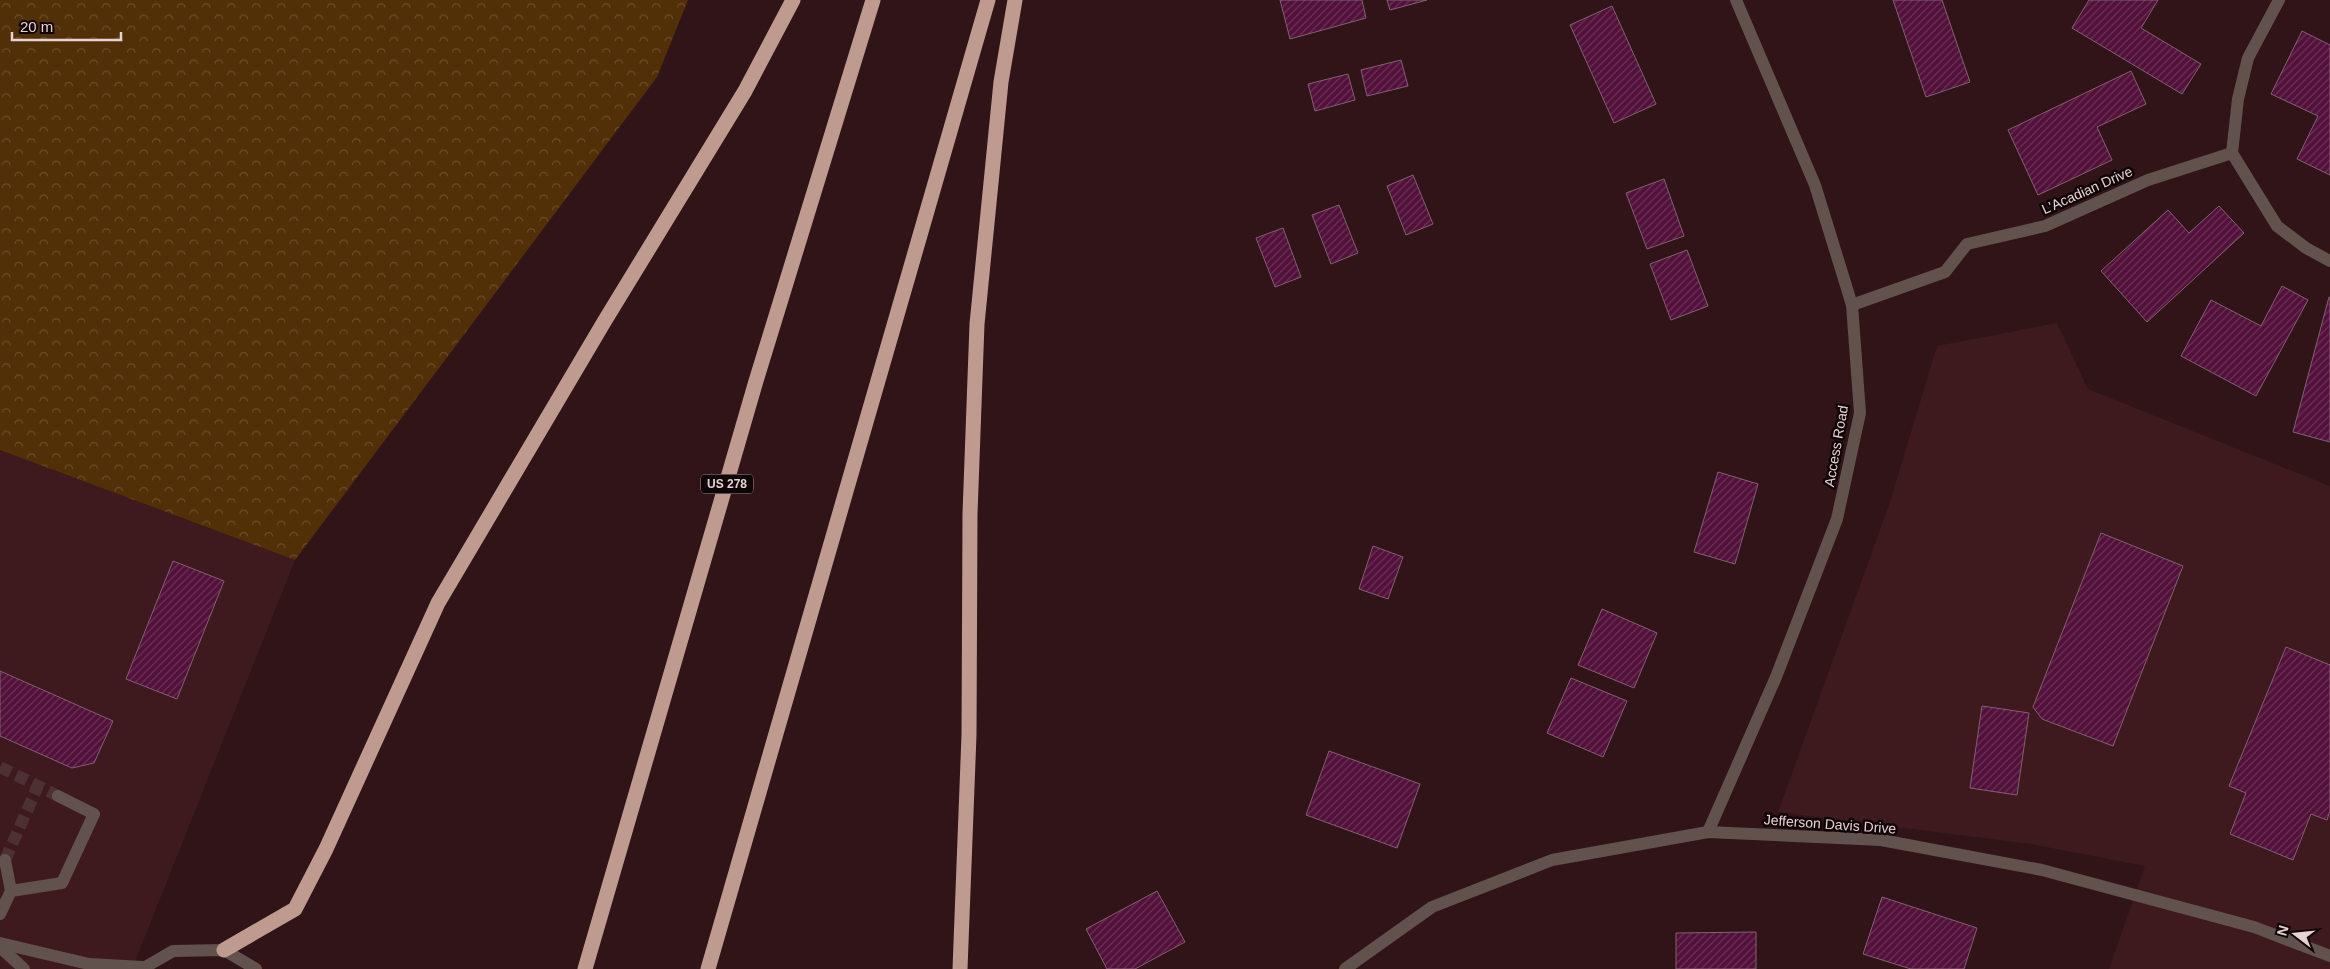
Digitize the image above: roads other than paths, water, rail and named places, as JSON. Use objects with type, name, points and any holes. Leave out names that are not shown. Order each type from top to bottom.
[{"type":"highway","points":[[224,950],[295,909],[326,849],[438,603],[604,322],[745,91],[793,0]]},
{"type":"highway","name":"US 278","points":[[585,969],[756,381],[873,0]]},
{"type":"highway","points":[[708,969],[988,0]]},
{"type":"highway","points":[[960,969],[969,735],[970,514],[977,324],[1001,82],[1015,0]]},
{"type":"street","name":"Access Road","points":[[1708,832],[1776,677],[1838,519],[1860,413],[1852,305],[1815,185],[1736,0]]},
{"type":"street","points":[[2280,0],[2248,58],[2238,99],[2232,153],[2277,226],[2306,248],[2330,261]]},
{"type":"street","name":"L'Acadian Drive","points":[[1852,305],[1945,272],[1966,244],[2045,226],[2148,180],[2232,153]]},
{"type":"street","points":[[11,891],[62,883],[94,814],[58,796]]},
{"type":"street","name":"Jefferson Davis Drive","points":[[1345,969],[1432,907],[1552,860],[1708,832],[1881,840],[2042,870],[2254,927],[2330,956]]},
{"type":"street","points":[[0,914],[11,891],[5,860]]},
{"type":"street","points":[[0,945],[89,964],[142,968],[173,951],[224,950],[256,969]]},
{"type":"street","points":[[0,945],[24,969]]},
{"type":"tunnel","points":[[0,767],[58,796]]},
{"type":"tunnel","points":[[5,860],[38,786]]}]
